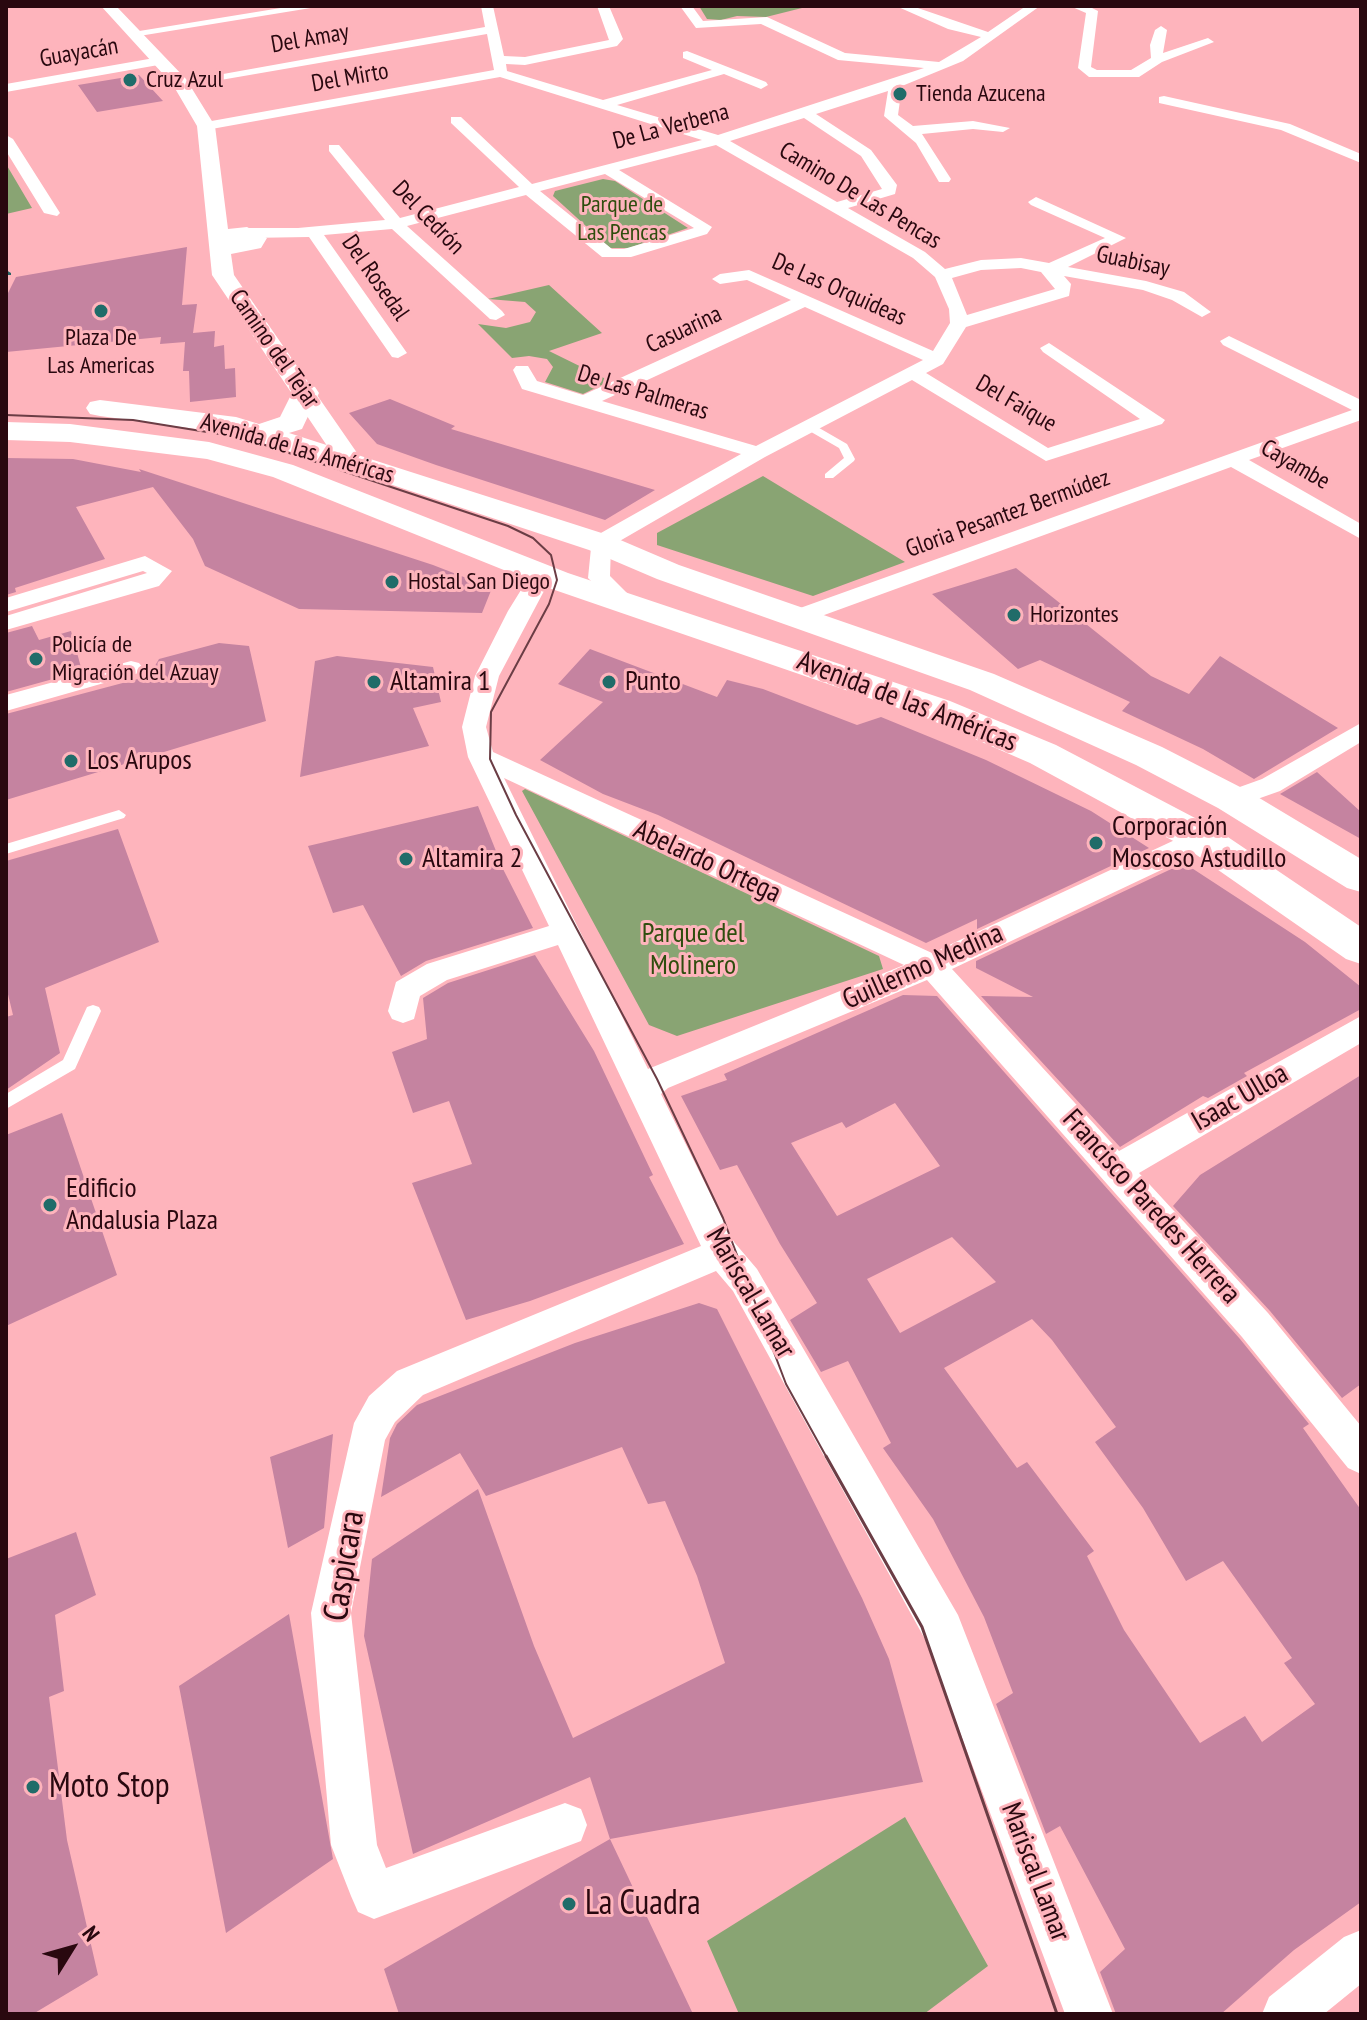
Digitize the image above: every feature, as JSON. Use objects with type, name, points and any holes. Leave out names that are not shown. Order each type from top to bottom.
[{"type":"main road","points":[[258,433],[292,423],[305,393]]},
{"type":"main road","name":"Avenida de las Américas","points":[[6,408],[71,407],[161,413],[258,433],[600,551]]},
{"type":"main road","name":"Avenida de las Américas","points":[[6,420],[72,420],[214,438],[317,465],[533,538],[579,545],[668,572],[982,682],[1069,719],[1232,799],[1361,878]]},
{"type":"main road","name":"Avenida de las Américas","points":[[6,431],[70,433],[209,451],[342,492],[420,528],[542,574],[937,709],[1043,754],[1202,839],[1361,948]]},
{"type":"main road","name":"Avenida de las Américas","points":[[6,445],[87,446],[197,464],[336,508],[420,528]]},
{"type":"street","name":"Camino del Tejar","points":[[108,6],[180,83],[206,126],[223,275],[351,463]]},
{"type":"street","points":[[133,33],[317,6]]},
{"type":"street","points":[[487,6],[500,66]]},
{"type":"street","name":"Del Mirto","points":[[206,126],[525,61],[598,37],[617,39],[603,6]]},
{"type":"street","points":[[686,6],[700,25],[763,20],[842,57],[940,66]]},
{"type":"street","points":[[902,6],[952,26],[993,37]]},
{"type":"street","name":"De La Verbena","points":[[248,239],[396,224],[718,140],[896,84],[940,66],[976,49],[1034,6]]},
{"type":"street","points":[[1076,6],[1092,11],[1084,68],[1105,76],[1129,75],[1158,59],[1208,42]]},
{"type":"street","name":"Del Amay","points":[[180,83],[494,29]]},
{"type":"street","points":[[1158,59],[1156,45],[1161,30]]},
{"type":"street","points":[[376,50],[396,66]]},
{"type":"street","points":[[687,55],[761,85]]},
{"type":"street","name":"Guayacán","points":[[6,88],[163,64],[184,65]]},
{"type":"street","points":[[283,66],[300,83]]},
{"type":"street","name":"Camino De Las Pencas","points":[[500,66],[604,104],[718,140],[919,255],[942,275],[953,294],[959,323]]},
{"type":"street","points":[[604,104],[725,70]]},
{"type":"street","points":[[896,84],[891,116],[922,141],[944,179]]},
{"type":"street","points":[[1164,100],[1285,127],[1361,159]]},
{"type":"street","points":[[806,113],[866,153],[890,185],[890,191],[836,207]]},
{"type":"street","points":[[456,120],[530,190],[608,254],[625,254],[701,231],[704,227],[607,169]]},
{"type":"street","points":[[909,131],[973,125],[1003,128]]},
{"type":"street","points":[[6,139],[52,213]]},
{"type":"street","name":"Del Cedrón","points":[[334,148],[396,224],[496,315]]},
{"type":"street","points":[[1036,202],[1118,238],[1048,270]]},
{"type":"street","points":[[216,215],[248,239]]},
{"type":"street","name":"Del Rosedal","points":[[306,232],[398,353]]},
{"type":"street","points":[[220,243],[229,235],[248,239]]},
{"type":"street","name":"Camino del Tejar","points":[[223,275],[248,239]]},
{"type":"street","name":"Guabisay","points":[[942,275],[1003,262],[1163,290],[1202,312]]},
{"type":"street","name":"Guabisay","points":[[959,323],[1063,292],[1063,284],[1048,270]]},
{"type":"street","name":"De Las Orquideas","points":[[720,279],[749,275],[937,360]]},
{"type":"street","name":"Casuarina","points":[[584,402],[804,301]]},
{"type":"street","points":[[626,603],[599,578],[600,551],[758,453],[915,374],[937,360],[959,323]]},
{"type":"street","points":[[1229,341],[1361,410]]},
{"type":"street","name":"Del Faique","points":[[915,374],[1046,455],[1155,420],[1049,348]]},
{"type":"street","name":"De Las Palmeras","points":[[522,370],[529,385],[758,453]]},
{"type":"street","name":"Cayambe","points":[[1236,461],[1361,410]]},
{"type":"street","name":"Cayambe","points":[[1236,461],[1361,533]]},
{"type":"street","name":"Gloria Pesantez Bermúdez","points":[[797,617],[1236,461]]},
{"type":"street","points":[[6,605],[145,563],[161,571],[151,581],[6,623]]},
{"type":"street","name":"Mariscal Lamar","points":[[542,574],[519,611],[487,676],[474,727],[481,757],[722,1253],[745,1280],[943,1630],[1089,2014]]},
{"type":"street","points":[[6,703],[131,668]]},
{"type":"street","points":[[1232,799],[1271,785],[1361,731]]},
{"type":"street","name":"Abelardo Ortega","points":[[481,757],[932,966]]},
{"type":"street","name":"Guillermo Medina","points":[[643,1091],[657,1079],[932,966],[1202,839]]},
{"type":"street","points":[[403,1011],[406,990],[437,972],[564,932]]},
{"type":"street","name":"Francisco Paredes Herrera","points":[[932,966],[1118,1168],[1255,1325],[1361,1455]]},
{"type":"street","name":"Isaac Ulloa","points":[[1118,1168],[1361,1028]]},
{"type":"street","name":"Caspicara","points":[[565,1825],[374,1896],[354,1845],[331,1613],[367,1436],[382,1409],[410,1383],[722,1253]]},
{"type":"street","points":[[1286,2014],[1361,1954]]},
{"type":"lane","points":[[810,427],[843,446],[850,459],[829,476]]},
{"type":"lane","points":[[6,849],[119,815]]},
{"type":"lane","points":[[6,1102],[69,1064],[93,1011]]},
{"type":"green space","points":[[699,6],[810,6],[766,17],[737,16],[721,20],[707,19]]},
{"type":"green space","points":[[6,164],[32,208],[6,214]]},
{"type":"green space","name":"Parque de Las Pencas","points":[[603,179],[615,181],[688,228],[629,248],[610,248],[553,196],[555,191]]},
{"type":"green space","points":[[549,285],[602,333],[549,351],[610,381],[583,394],[545,382],[553,367],[547,359],[529,356],[512,358],[478,324],[506,328],[530,322],[536,312],[525,302],[488,299]]},
{"type":"green space","points":[[763,476],[905,562],[813,596],[657,545],[657,533]]},
{"type":"green space","name":"Parque del Molinero","points":[[525,789],[879,956],[883,969],[677,1036],[649,1025],[522,791]]},
{"type":"green space","points":[[905,1817],[988,1966],[924,2014],[739,2014],[707,1941]]},
{"type":"building","points":[[139,75],[163,101],[97,112],[78,85]]},
{"type":"building","name":"Plaza De Las Americas","points":[[187,247],[182,305],[197,304],[193,333],[215,331],[214,347],[224,345],[225,369],[235,368],[236,397],[190,402],[189,371],[183,371],[185,342],[160,344],[161,337],[6,352],[6,297],[16,277]]},
{"type":"building","points":[[390,399],[455,426],[451,429],[655,490],[605,520],[436,465],[377,444],[349,413]]},
{"type":"building","points":[[6,458],[73,459],[141,472],[139,469],[433,565],[492,588],[482,613],[299,609],[205,566],[193,539],[153,487],[76,507],[105,559],[15,588],[16,592],[6,595]]},
{"type":"building","points":[[1016,568],[1151,676],[1189,694],[1220,656],[1338,728],[1254,779],[1203,749],[1122,711],[1130,702],[1040,660],[1018,669],[932,594]]},
{"type":"building","points":[[32,626],[39,640],[71,631],[82,671],[6,692],[6,633]]},
{"type":"building","name":"Los Arupos","points":[[219,643],[249,646],[266,721],[6,800],[6,714],[149,676],[159,659]]},
{"type":"building","points":[[590,649],[717,697],[727,680],[763,689],[857,725],[881,717],[986,760],[1091,811],[1149,848],[977,929],[977,919],[926,943],[658,815],[603,794],[540,760],[603,702],[558,684]]},
{"type":"building","points":[[337,656],[433,667],[441,702],[413,708],[429,746],[300,777],[315,661]]},
{"type":"building","points":[[1317,772],[1361,812],[1361,839],[1280,794]]},
{"type":"building","points":[[478,806],[504,871],[533,928],[426,961],[401,976],[363,905],[333,913],[308,846]]},
{"type":"building","points":[[118,829],[159,942],[45,988],[60,1053],[6,1090],[6,1017],[13,1015],[6,986],[6,861]]},
{"type":"building","points":[[1184,863],[1305,942],[1361,987],[1361,1009],[1244,1073],[1247,1076],[1208,1098],[1203,1096],[1120,1147],[981,996],[1033,997],[976,968],[976,961]]},
{"type":"building","points":[[535,955],[594,1051],[653,1175],[649,1177],[684,1244],[530,1301],[466,1320],[412,1183],[472,1164],[449,1101],[413,1113],[392,1052],[427,1039],[423,998],[448,983]]},
{"type":"building","points":[[903,995],[937,996],[1240,1339],[1309,1424],[1303,1428],[1361,1510],[1361,1902],[1294,1950],[1221,2014],[1116,2014],[1100,1972],[1125,1949],[1060,1826],[1046,1834],[996,1704],[1013,1693],[984,1617],[933,1519],[883,1448],[891,1443],[848,1361],[821,1372],[790,1320],[817,1303],[780,1244],[737,1165],[720,1170],[681,1096],[727,1080],[724,1074]],"holes":[[[895,1103],[940,1166],[837,1216],[791,1143],[842,1122],[846,1128]],[[952,1237],[996,1282],[900,1333],[867,1279]],[[1032,1319],[1052,1340],[1116,1427],[1095,1442],[1143,1508],[1186,1581],[1223,1561],[1292,1658],[1284,1663],[1315,1704],[1262,1742],[1245,1716],[1200,1743],[1124,1630],[1087,1556],[1094,1551],[1027,1462],[1017,1468],[944,1368]]]},
{"type":"building","points":[[1361,1075],[1361,1384],[1342,1398],[1270,1311],[1173,1206],[1200,1175]]},
{"type":"building","name":"Edificio Andalusia Plaza","points":[[62,1113],[117,1275],[6,1326],[6,1135]]},
{"type":"building","points":[[699,1303],[717,1309],[862,1598],[889,1659],[923,1782],[610,1839],[590,1777],[413,1854],[364,1636],[372,1559],[478,1489],[534,1646],[573,1738],[725,1663],[697,1576],[665,1501],[648,1504],[622,1447],[486,1496],[460,1453],[381,1497],[390,1438],[397,1424],[417,1405],[575,1343]]},
{"type":"building","points":[[333,1434],[324,1528],[288,1548],[270,1457]]},
{"type":"building","points":[[76,1532],[96,1595],[55,1615],[64,1691],[49,1697],[67,1840],[98,1975],[33,2014],[6,2014],[6,1559]]},
{"type":"building","points":[[289,1614],[333,1859],[226,1933],[179,1686]]},
{"type":"building","name":"La Cuadra","points":[[610,1839],[693,2014],[399,2014],[384,1969]]},
{"type":"tram line","points":[[6,415],[133,420],[244,438],[508,526],[533,538],[551,555],[557,580],[549,604],[491,712],[490,759],[516,815],[657,1079],[723,1218],[786,1384],[827,1458]]},
{"type":"tram line","points":[[826,1456],[922,1627],[1057,2014]]},
{"type":"place","name":"Cruz Azul","points":[[130,80]]},
{"type":"place","name":"Tienda Azucena","points":[[900,94]]},
{"type":"place","name":"Plaza De Las Americas","points":[[101,311]]},
{"type":"place","name":"Hostal San Diego","points":[[392,582]]},
{"type":"place","name":"Horizontes","points":[[1014,615]]},
{"type":"place","name":"Policía de Migración del Azuay","points":[[36,659]]},
{"type":"place","name":"Altamira 1","points":[[374,682]]},
{"type":"place","name":"Punto","points":[[609,682]]},
{"type":"place","name":"Los Arupos","points":[[71,761]]},
{"type":"place","name":"Corporación Moscoso Astudillo","points":[[1096,843]]},
{"type":"place","name":"Altamira 2","points":[[406,859]]},
{"type":"place","name":"Edificio Andalusia Plaza","points":[[50,1205]]},
{"type":"place","name":"Moto Stop","points":[[33,1787]]},
{"type":"place","name":"La Cuadra","points":[[569,1904]]}]
